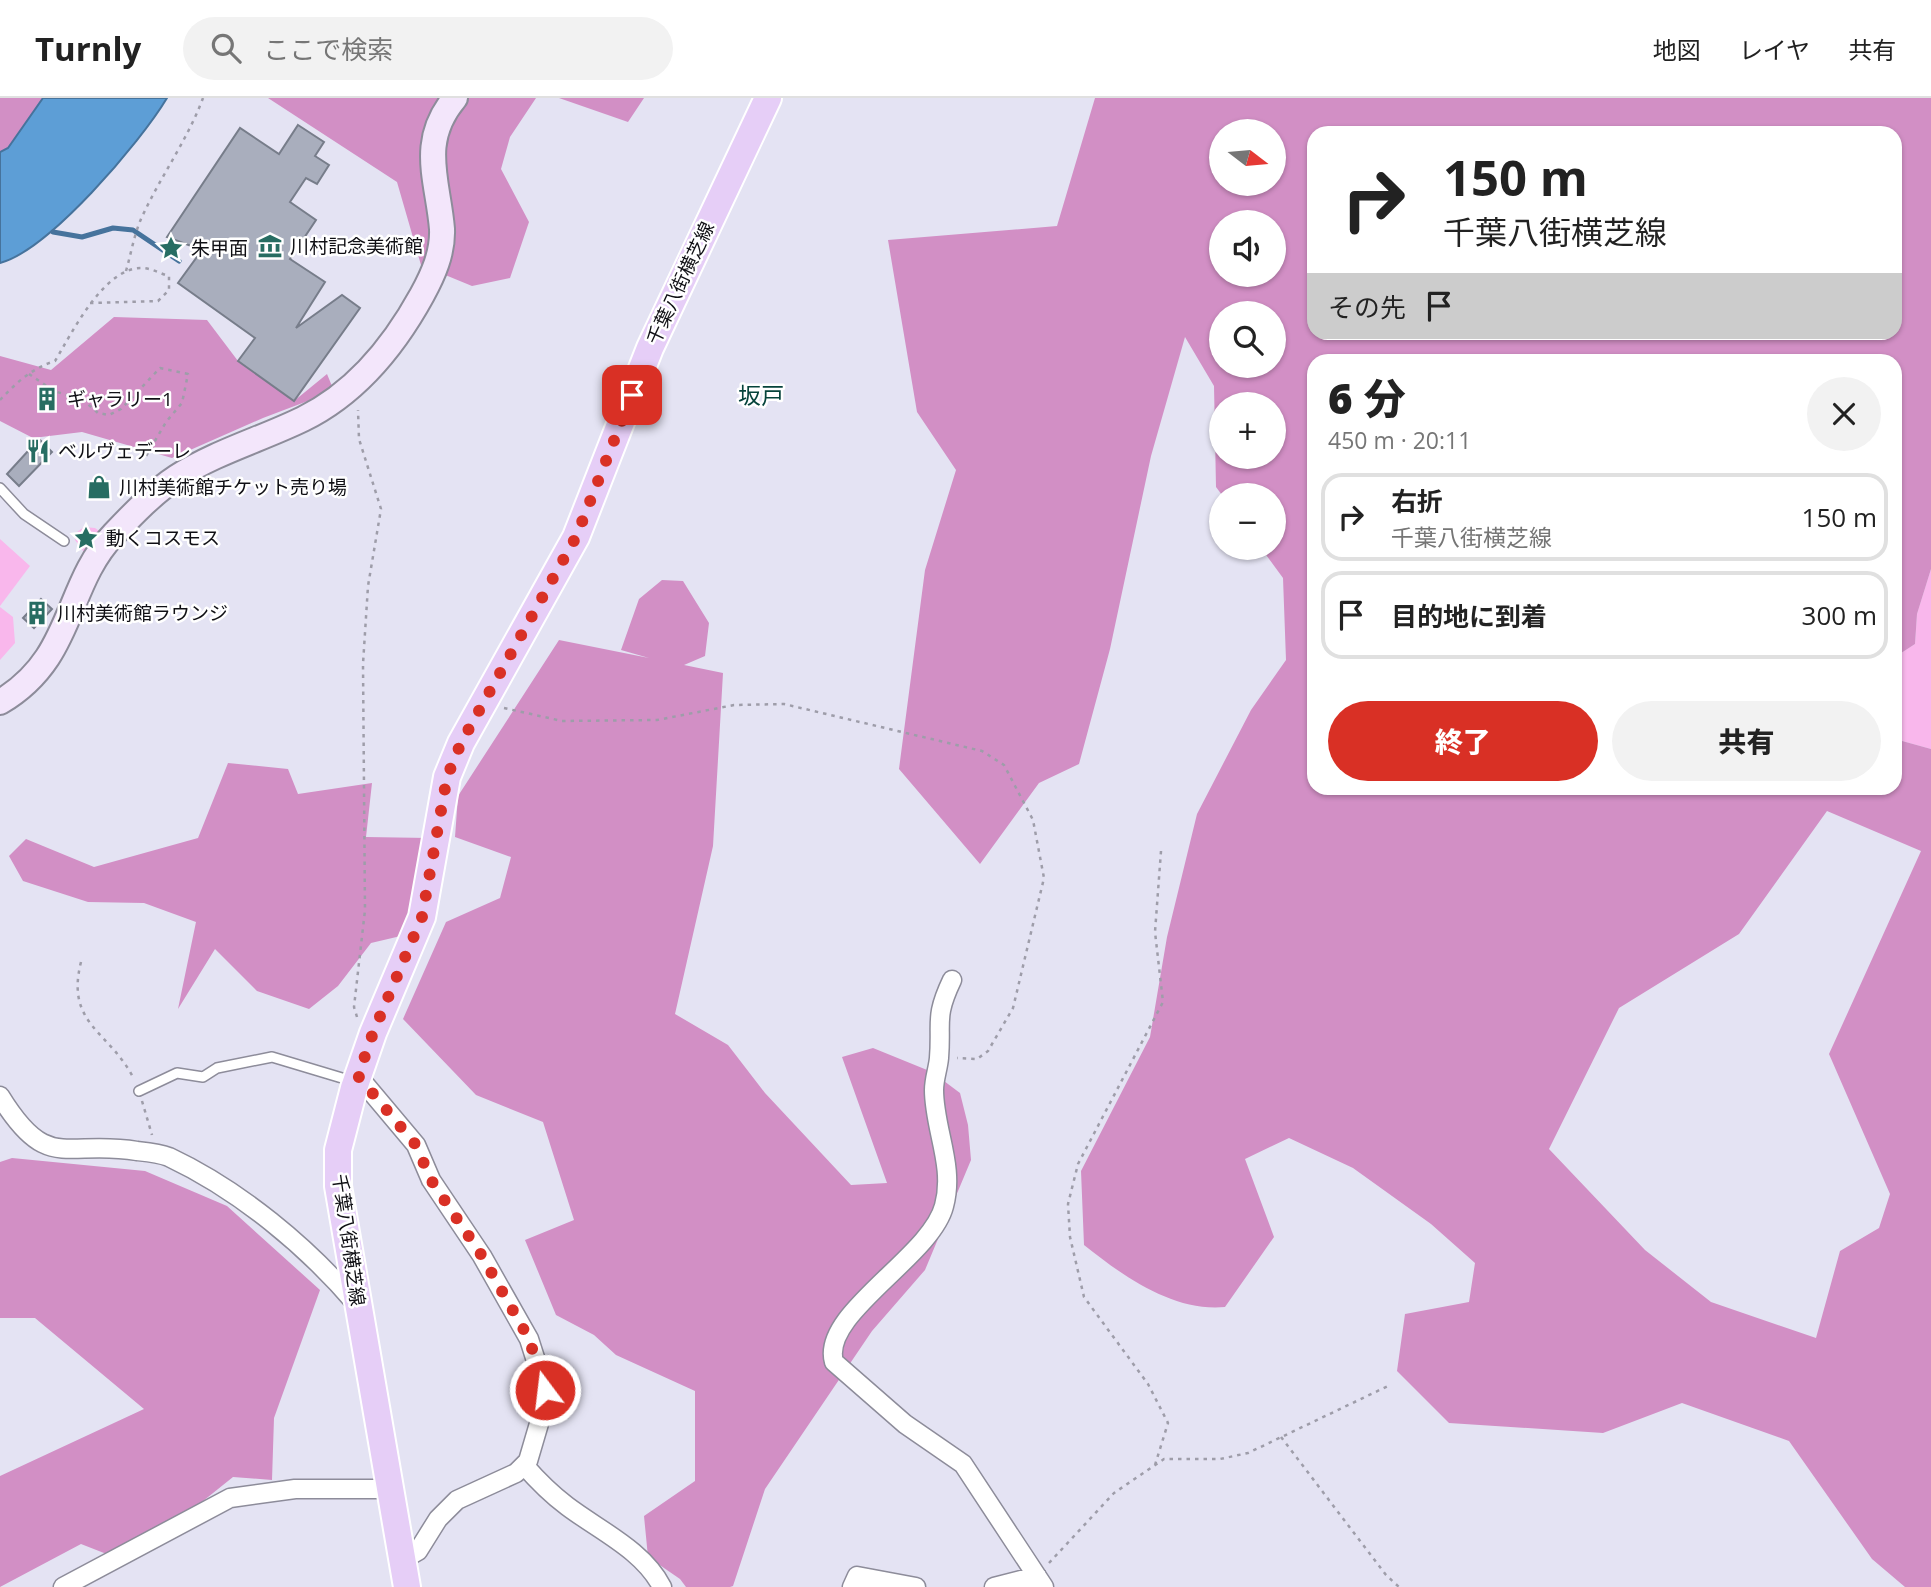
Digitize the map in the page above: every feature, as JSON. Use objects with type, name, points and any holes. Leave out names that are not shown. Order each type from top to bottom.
[{"type":"main road","name":"千葉八街横芝線","points":[[407,1587],[338,1186],[338,1150],[373,1033],[422,917],[447,777],[461,743],[576,537],[597,490],[650,348],[768,98]]},
{"type":"street","points":[[0,702],[14,694],[38,671],[59,642],[92,566],[111,537],[142,506],[177,477],[305,418],[357,382],[384,355],[438,264],[442,231],[432,163],[434,136],[444,111],[455,98]]},
{"type":"street","points":[[952,981],[938,1016],[939,1056],[934,1090],[948,1170],[944,1208],[918,1251],[879,1283],[836,1334],[831,1351],[834,1362],[905,1424],[963,1464],[1040,1581],[994,1587]]},
{"type":"street","points":[[357,1080],[416,1145],[431,1180],[482,1256],[529,1339],[545,1390],[535,1442],[524,1465],[516,1474],[457,1500],[438,1519],[418,1551],[404,1559]]},
{"type":"street","points":[[0,1096],[15,1121],[36,1142],[62,1150],[129,1149],[166,1156],[216,1182],[254,1210],[333,1277],[358,1307]]},
{"type":"street","points":[[524,1465],[542,1485],[568,1506],[641,1559],[662,1587]]},
{"type":"street","points":[[63,1587],[230,1498],[295,1489],[391,1489]]},
{"type":"street","points":[[852,1587],[857,1576],[916,1587]]},
{"type":"lane","points":[[0,488],[24,514],[64,541]]},
{"type":"lane","points":[[139,1091],[177,1073],[203,1077],[217,1068],[272,1057],[357,1080]]},
{"type":"path","points":[[126,271],[138,228],[168,166],[190,134],[203,98]]},
{"type":"path","points":[[0,400],[29,374],[55,361],[90,303],[112,281],[126,271],[143,268],[169,276],[169,290],[158,301],[90,303]]},
{"type":"path","points":[[29,374],[54,391],[83,400],[98,412],[109,415],[121,409],[160,368],[188,374],[182,403],[166,422],[145,458]]},
{"type":"path","points":[[357,382],[359,439],[381,509],[368,586],[363,664],[365,910],[354,1007],[357,1018]]},
{"type":"path","points":[[484,704],[562,721],[657,720],[734,705],[784,704],[982,751],[1004,765],[1033,820],[1044,878],[1013,1008],[988,1051],[977,1059],[939,1056]]},
{"type":"path","points":[[1155,1465],[1168,1423],[1148,1384],[1084,1297],[1070,1237],[1069,1204],[1078,1164],[1163,1002],[1155,932],[1161,851]]},
{"type":"path","points":[[81,962],[76,981],[78,1004],[96,1032],[120,1057],[139,1091],[151,1127],[155,1154]]},
{"type":"path","points":[[1040,1581],[1114,1493],[1164,1459],[1229,1457],[1248,1453],[1388,1386]]},
{"type":"path","points":[[1281,1437],[1386,1575],[1399,1587]]},
{"type":"shaded area","points":[[0,98],[43,98],[8,148],[0,152]]},
{"type":"shaded area","points":[[268,98],[536,98],[510,137],[501,169],[529,222],[510,278],[472,286],[421,265],[397,182]]},
{"type":"shaded area","points":[[559,98],[644,98],[628,122]]},
{"type":"shaded area","points":[[1095,98],[1931,98],[1931,569],[1917,614],[1915,644],[1902,652],[1902,354],[1307,354],[1307,795],[1902,795],[1902,741],[1931,749],[1931,1587],[1905,1587],[1872,1559],[1789,1441],[1682,1403],[1603,1433],[1449,1423],[1397,1371],[1405,1314],[1469,1302],[1475,1263],[1431,1224],[1353,1168],[1289,1138],[1245,1159],[1274,1237],[1225,1307],[1187,1304],[1168,1298],[1132,1280],[1084,1245],[1081,1171],[1150,1037],[1167,937],[1197,814],[1251,710],[1286,660],[1283,578],[1270,560],[1286,560],[1286,483],[1216,483],[1216,469],[1286,469],[1286,392],[1214,392],[1209,378],[1286,378],[1286,301],[1209,301],[1209,378],[1185,337],[1151,456],[1110,649],[1079,764],[1039,783],[980,864],[899,769],[925,570],[956,470],[917,412],[888,240],[1057,226]],"holes":[[[1827,811],[1921,851],[1829,1054],[1890,1194],[1879,1228],[1840,1251],[1816,1338],[1711,1302],[1645,1250],[1549,1149],[1619,1008],[1739,934]]]},
{"type":"shaded area","points":[[114,317],[207,320],[238,361],[294,401],[327,374],[334,391],[263,418],[172,458],[82,432],[33,438],[0,421],[0,356],[51,370]]},
{"type":"shaded area","points":[[84,527],[95,528],[102,533],[86,555],[75,540],[77,532]]},
{"type":"shaded area","points":[[0,539],[30,566],[0,606]]},
{"type":"shaded area","points":[[1931,569],[1931,749],[1902,741],[1902,652],[1915,644],[1917,614]]},
{"type":"shaded area","points":[[662,580],[683,581],[709,623],[705,656],[684,665],[723,673],[713,846],[675,1014],[728,1045],[765,1093],[851,1185],[887,1183],[842,1057],[873,1048],[932,1072],[960,1093],[968,1125],[971,1160],[925,1270],[872,1331],[765,1489],[733,1586],[730,1587],[686,1587],[680,1579],[648,1557],[644,1516],[695,1481],[695,1391],[616,1355],[594,1335],[556,1315],[525,1240],[574,1220],[543,1122],[476,1095],[403,1019],[446,922],[500,898],[511,857],[455,837],[458,796],[559,640],[649,658],[621,650],[639,599]]},
{"type":"shaded area","points":[[0,607],[13,617],[15,643],[0,660]]},
{"type":"shaded area","points":[[228,763],[288,769],[298,794],[372,783],[366,837],[429,838],[405,935],[371,943],[338,986],[309,1009],[257,991],[215,949],[178,1009],[196,922],[144,903],[88,902],[23,881],[9,856],[26,839],[94,867],[198,838]]},
{"type":"shaded area","points":[[12,1158],[145,1171],[227,1206],[320,1290],[274,1418],[272,1480],[233,1477],[127,1562],[81,1544],[0,1587],[0,1476],[144,1409],[35,1318],[0,1318],[0,1162]]},
{"type":"water","points":[[43,98],[167,98],[115,167],[67,217],[20,254],[0,263],[0,152],[8,148]]},
{"type":"building","points":[[298,125],[324,142],[315,156],[329,165],[317,184],[306,178],[290,202],[316,220],[290,259],[325,282],[296,328],[342,295],[360,308],[294,401],[238,361],[255,338],[178,283],[202,250],[167,237],[240,128],[279,154]]},
{"type":"building","points":[[39,439],[52,452],[19,486],[7,474]]},
{"type":"building","name":"川村美術館ラウンジ","points":[[41,599],[52,609],[34,628],[23,618]]},
{"type":"waterway","points":[[53,232],[82,237],[113,228],[133,230],[179,261]]},
{"type":"place","name":"川村記念美術館","points":[[270,246]]},
{"type":"place","name":"朱甲面","points":[[171,248]]},
{"type":"place","name":"ギャラリー1","points":[[47,399]]},
{"type":"place","name":"ベルヴェデーレ","points":[[38,451]]},
{"type":"place","name":"川村美術館チケット売り場","points":[[99,487]]},
{"type":"place","name":"動くコスモス","points":[[86,538]]},
{"type":"place","name":"川村美術館ラウンジ","points":[[37,613]]},
{"type":"district","name":"坂戸","points":[[761,395]]},
{"type":"route","points":[[545,1390],[541,1370],[529,1339],[482,1256],[431,1180],[416,1145],[358,1076],[373,1033],[422,917],[447,777],[461,743],[576,537],[597,490],[632,395]]}]
